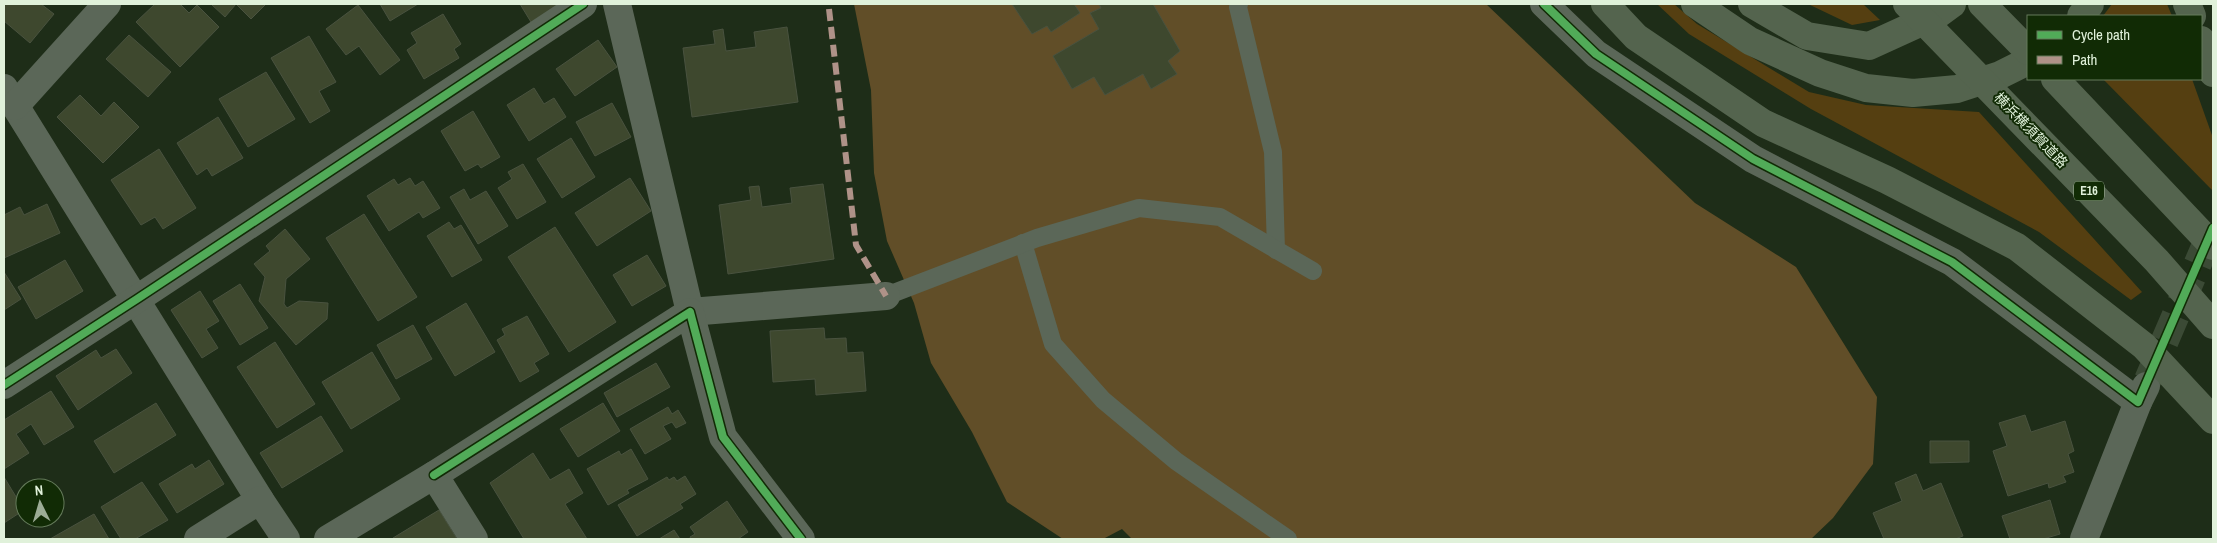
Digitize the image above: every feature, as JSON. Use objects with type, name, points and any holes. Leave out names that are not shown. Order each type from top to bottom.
[{"type":"highway","points":[[1605,4],[1636,38],[1763,123],[1887,180],[2017,247],[2144,346],[2213,420]]},
{"type":"highway","points":[[1696,4],[1750,41],[1820,73],[1866,88],[1913,93],[1957,89],[2000,75],[2027,62]]},
{"type":"highway","points":[[1752,4],[1807,36],[1869,46],[1937,15],[1952,4]]},
{"type":"highway","name":"横浜横須賀道路","points":[[1907,4],[2158,261],[2213,325]]},
{"type":"highway","points":[[1982,4],[2020,42]]},
{"type":"highway","points":[[2082,15],[2090,4]]},
{"type":"highway","points":[[2202,43],[2213,73]]},
{"type":"highway","points":[[2056,80],[2213,246]]},
{"type":"street","points":[[107,4],[10,97],[286,539]]},
{"type":"street","points":[[4,385],[583,4]]},
{"type":"street","points":[[617,4],[690,312],[723,437],[801,539]]},
{"type":"street","points":[[1544,4],[1596,54],[1753,159],[1952,262],[2142,394],[2084,539]]},
{"type":"street","points":[[328,539],[690,312],[886,296]]},
{"type":"street","points":[[434,474],[474,539]]},
{"type":"street","points":[[198,539],[260,500]]},
{"type":"lane","points":[[1239,4],[1238,7],[1272,152],[1276,250]]},
{"type":"lane","points":[[886,296],[1023,243],[1139,208],[1220,217],[1313,271]]},
{"type":"lane","points":[[1023,243],[1053,344],[1104,400],[1176,462],[1288,539]]},
{"type":"shaded area","points":[[854,4],[1486,4],[1695,203],[1796,267],[1877,397],[1873,464],[1833,518],[1811,539],[1132,539],[1122,529],[1103,539],[1063,539],[1007,502],[972,432],[931,363],[914,303],[887,241],[874,173],[871,90]]},
{"type":"shaded area","points":[[1657,4],[1674,4],[1697,24],[1809,92],[1866,105],[1979,112],[2142,292],[2131,300],[2039,232],[1811,109],[1689,34]]},
{"type":"shaded area","points":[[1808,4],[1863,4],[1880,20],[1852,25]]},
{"type":"shaded area","points":[[2112,4],[2167,4],[2172,15],[2104,15]]},
{"type":"shaded area","points":[[2104,80],[2192,80],[2213,138],[2213,191]]},
{"type":"building","points":[[4,4],[41,4],[54,14],[30,43],[4,21]]},
{"type":"building","points":[[155,4],[180,4],[189,13],[197,5],[219,27],[180,67],[136,22]]},
{"type":"building","points":[[211,4],[236,4],[225,17]]},
{"type":"building","points":[[236,4],[266,4],[251,19]]},
{"type":"building","points":[[380,4],[418,4],[390,21]]},
{"type":"building","points":[[520,4],[572,4],[534,27]]},
{"type":"building","points":[[1012,4],[1074,4],[1080,13],[1051,32],[1047,26],[1032,34]]},
{"type":"building","points":[[1099,4],[1153,4],[1180,51],[1168,61],[1177,74],[1151,89],[1143,74],[1105,95],[1094,77],[1072,89],[1053,56],[1099,29],[1090,13],[1101,8]]},
{"type":"building","points":[[358,5],[400,60],[380,75],[359,46],[346,55],[326,29]]},
{"type":"building","points":[[443,14],[461,44],[454,49],[459,58],[424,79],[407,50],[417,43],[411,33]]},
{"type":"building","points":[[787,27],[798,102],[692,117],[683,48],[715,44],[713,31],[723,29],[726,51],[756,47],[754,32]]},
{"type":"building","points":[[129,35],[171,72],[148,97],[106,59]]},
{"type":"building","points":[[309,36],[336,82],[319,91],[330,111],[310,123],[271,58]]},
{"type":"building","points":[[598,40],[617,67],[575,96],[556,69]]},
{"type":"building","points":[[266,72],[295,119],[248,147],[219,99]]},
{"type":"building","points":[[534,88],[544,104],[554,98],[566,117],[529,141],[507,105]]},
{"type":"building","points":[[80,95],[101,116],[114,102],[139,127],[103,163],[57,117]]},
{"type":"building","points":[[612,103],[631,137],[595,156],[576,122]]},
{"type":"building","points":[[473,111],[500,157],[481,168],[478,164],[465,171],[441,131]]},
{"type":"building","points":[[218,117],[243,158],[212,176],[207,168],[197,175],[177,143]]},
{"type":"building","points":[[571,138],[595,177],[562,198],[537,159]]},
{"type":"building","points":[[159,149],[196,208],[163,229],[155,217],[141,225],[111,180]]},
{"type":"building","points":[[523,164],[546,202],[517,219],[498,188],[512,179],[508,172]]},
{"type":"building","points":[[410,178],[415,186],[423,181],[440,208],[423,218],[419,212],[389,231],[367,196],[394,179],[398,185]]},
{"type":"building","points":[[630,178],[651,211],[597,246],[575,213]]},
{"type":"building","points":[[823,184],[834,259],[728,274],[719,205],[751,200],[749,187],[759,186],[762,207],[792,203],[790,188]]},
{"type":"building","points":[[464,189],[470,200],[486,191],[508,226],[478,244],[450,197]]},
{"type":"building","points":[[47,204],[60,233],[4,258],[4,215],[20,207],[24,215]]},
{"type":"building","points":[[364,214],[417,297],[378,321],[326,238]]},
{"type":"building","points":[[449,222],[454,229],[461,225],[482,260],[452,277],[427,236]]},
{"type":"building","points":[[555,227],[616,322],[569,352],[508,257]]},
{"type":"building","points":[[285,229],[310,259],[286,279],[284,304],[287,308],[299,301],[328,303],[327,319],[296,345],[259,301],[265,277],[254,264],[270,251],[266,246]]},
{"type":"building","points":[[647,255],[666,286],[632,306],[613,275]]},
{"type":"building","points":[[65,260],[83,291],[36,319],[18,287]]},
{"type":"building","points":[[4,272],[21,299],[4,310]]},
{"type":"building","points":[[240,284],[268,328],[240,345],[213,301]]},
{"type":"building","points":[[200,291],[219,321],[206,329],[218,348],[202,358],[171,310]]},
{"type":"building","points":[[466,303],[495,352],[455,376],[426,327]]},
{"type":"building","points":[[527,316],[549,354],[534,363],[539,371],[520,382],[497,340],[505,335],[502,329]]},
{"type":"building","points":[[413,325],[432,359],[396,379],[377,345]]},
{"type":"building","points":[[824,328],[825,339],[846,338],[847,353],[863,352],[866,391],[816,395],[815,379],[773,382],[770,331]]},
{"type":"building","points":[[275,342],[315,404],[277,428],[237,367]]},
{"type":"building","points":[[116,349],[132,373],[78,410],[56,376],[96,350],[101,358]]},
{"type":"building","points":[[372,352],[400,399],[351,429],[322,382]]},
{"type":"building","points":[[656,363],[670,387],[617,417],[604,393]]},
{"type":"building","points":[[51,391],[74,427],[44,445],[31,424],[16,434],[29,453],[4,469],[4,420]]},
{"type":"building","points":[[156,403],[176,435],[114,473],[94,441]]},
{"type":"building","points":[[603,403],[620,431],[578,457],[560,429]]},
{"type":"building","points":[[668,407],[672,414],[678,410],[686,423],[676,428],[672,422],[663,426],[671,439],[645,454],[630,429]]},
{"type":"building","points":[[2025,415],[2031,432],[2065,421],[2074,451],[2068,454],[2074,472],[2063,476],[2066,482],[2049,488],[2048,483],[2008,496],[1993,451],[2007,446],[1999,423]]},
{"type":"building","points":[[321,416],[343,451],[282,488],[260,453]]},
{"type":"building","points":[[1930,441],[1969,441],[1969,462],[1930,463]]},
{"type":"building","points":[[631,449],[648,479],[627,490],[629,493],[608,505],[587,469],[619,451],[621,455]]},
{"type":"building","points":[[533,453],[550,480],[569,469],[583,493],[565,504],[587,539],[524,539],[490,483]]},
{"type":"building","points":[[209,460],[224,484],[177,513],[159,484],[192,464],[195,469]]},
{"type":"building","points":[[1916,474],[1923,491],[1941,483],[1963,536],[1955,539],[1884,539],[1873,513],[1902,501],[1895,483]]},
{"type":"building","points":[[685,476],[696,494],[680,504],[683,508],[637,536],[618,505],[667,477],[669,480],[674,477],[677,481]]},
{"type":"building","points":[[4,477],[15,495],[15,516],[4,523]]},
{"type":"building","points":[[142,482],[168,520],[135,539],[121,539],[101,507]]},
{"type":"building","points":[[2050,500],[2060,534],[2043,539],[2010,539],[2002,516]]},
{"type":"building","points":[[727,501],[748,532],[738,539],[691,539],[690,537],[695,534],[690,527]]},
{"type":"building","points":[[439,510],[457,539],[393,539],[393,538]]},
{"type":"building","points":[[94,514],[109,539],[50,539]]},
{"type":"building","points":[[674,530],[680,539],[659,539]]},
{"type":"tunnel","points":[[2148,380],[2213,228]]},
{"type":"marked path","points":[[829,9],[856,245],[886,296]]},
{"type":"cycle path","points":[[4,385],[583,4]]},
{"type":"cycle path","points":[[1544,4],[1596,54],[1753,159],[1952,262],[2138,402],[2213,228]]},
{"type":"cycle path","points":[[434,475],[690,312],[723,437],[801,539]]}]
